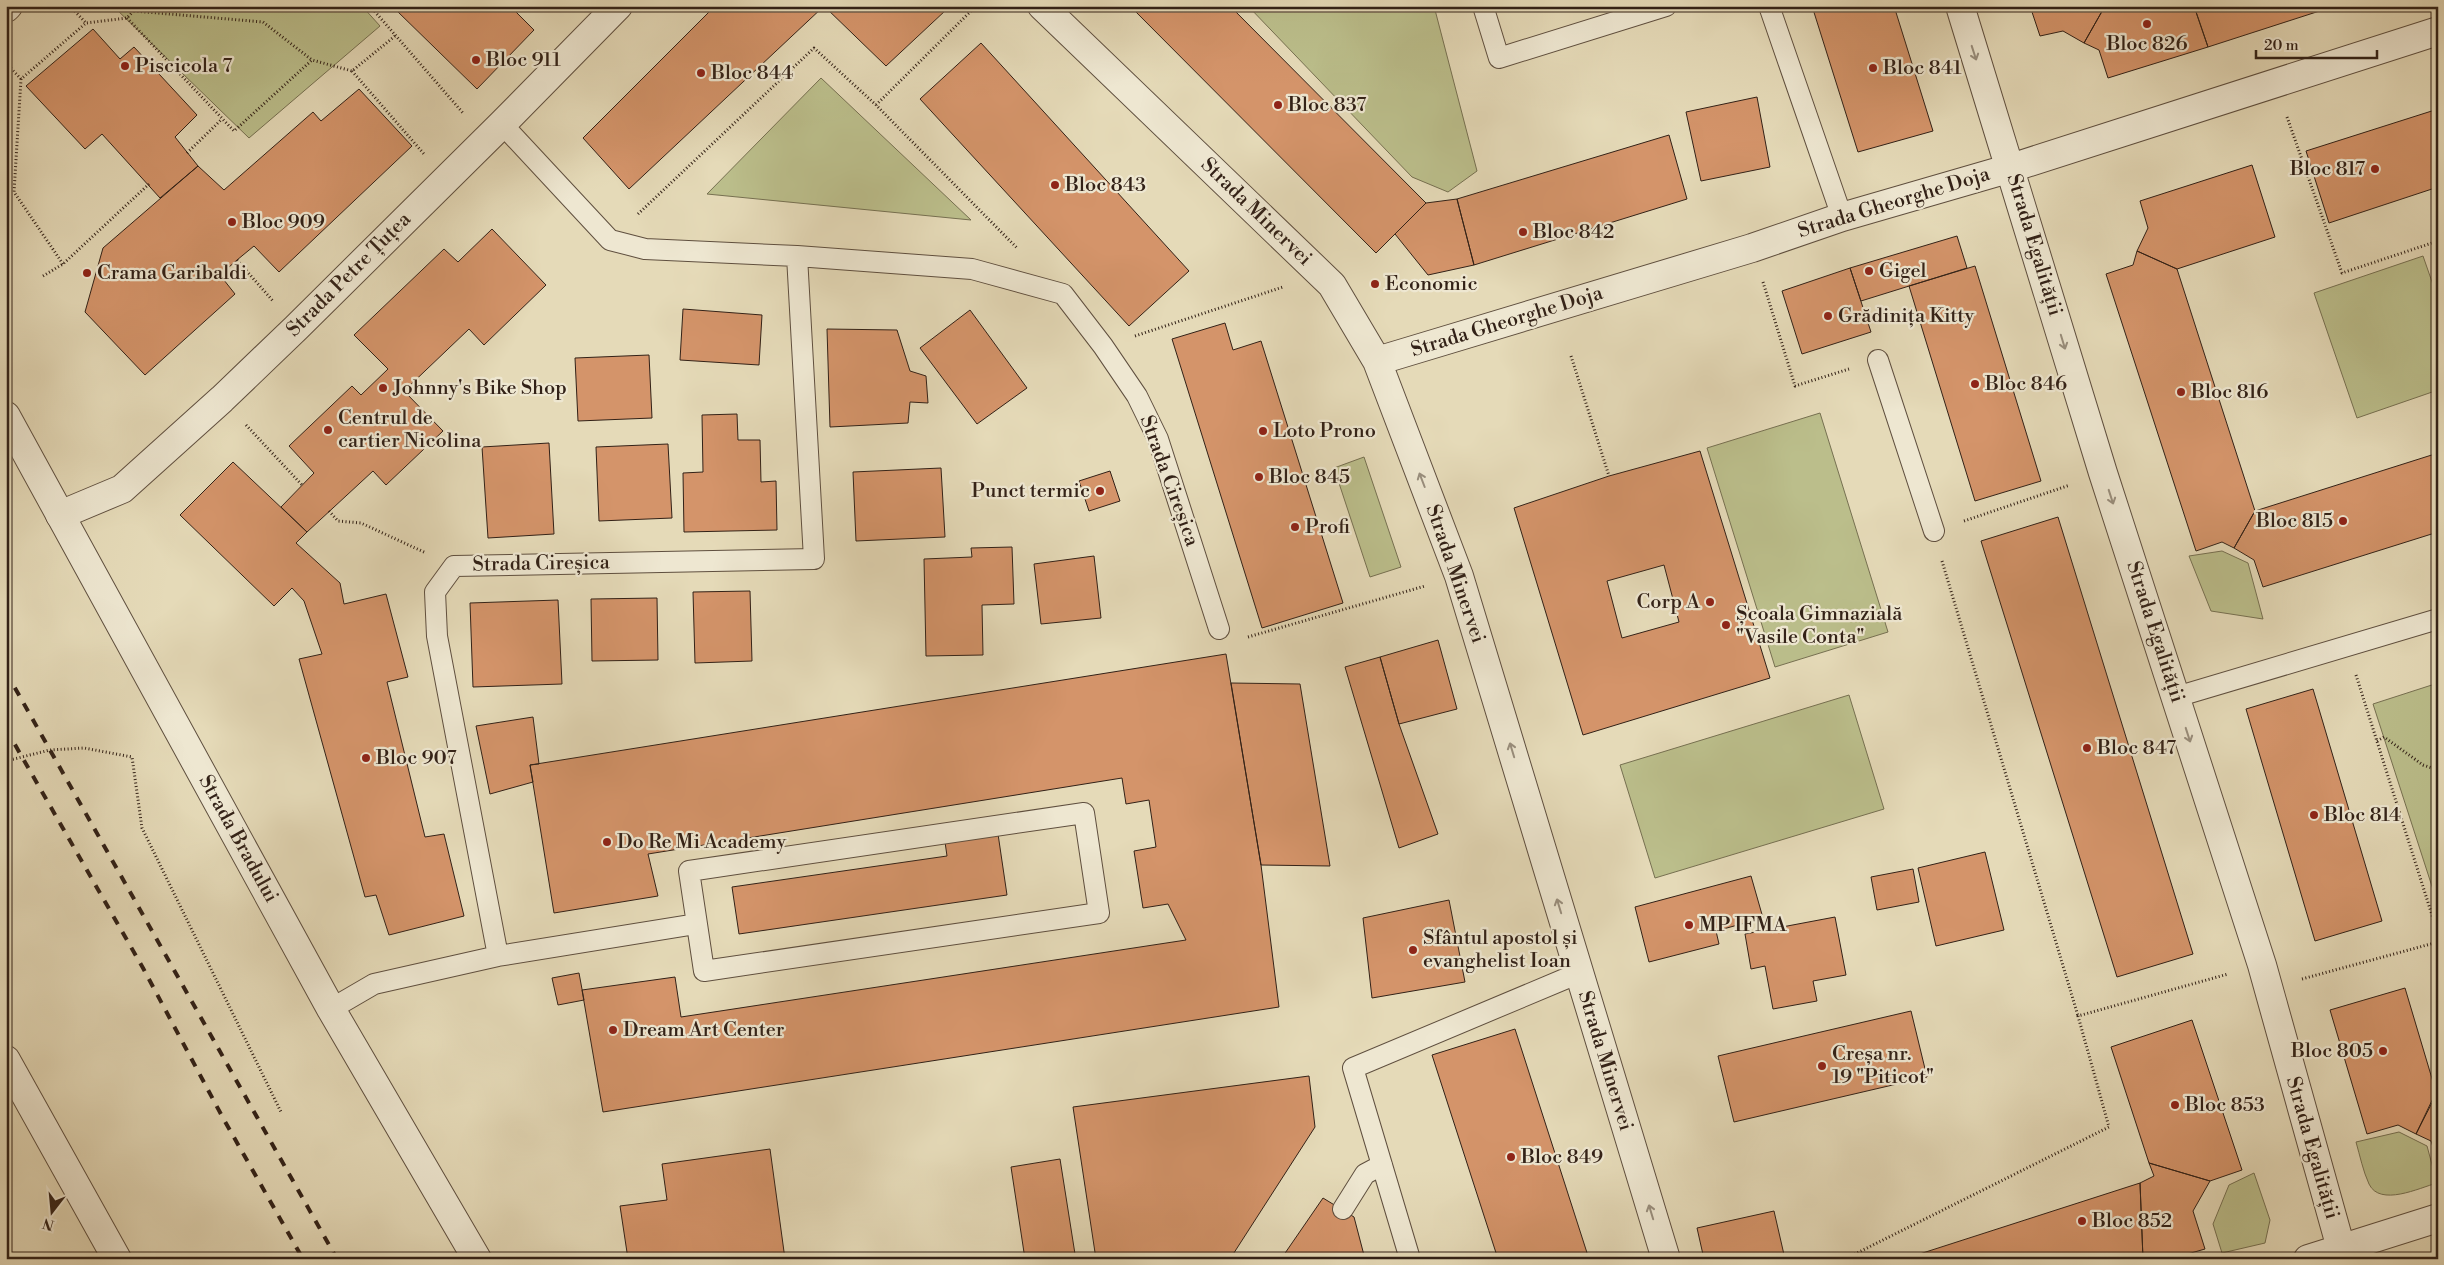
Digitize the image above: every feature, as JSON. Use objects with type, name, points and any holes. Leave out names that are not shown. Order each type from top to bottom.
[{"type":"street","name":"Strada Petre Țuțea","points":[[60,515],[122,489],[296,328],[618,6]]},
{"type":"street","name":"Strada Minervei","points":[[1042,6],[1332,285],[1377,361],[1459,576],[1666,1259]]},
{"type":"street","name":"Strada Egalității","points":[[1960,6],[2103,473],[2265,977],[2342,1253]]},
{"type":"street","name":"Strada Gheorghe Doja","points":[[1377,361],[1752,248],[1842,217],[2011,168],[2438,31]]},
{"type":"street","name":"Strada Bradului","points":[[6,416],[331,1009],[477,1259]]},
{"type":"street","points":[[6,1060],[117,1259]]},
{"type":"street","points":[[2308,1259],[2342,1253],[2438,1218]]},
{"type":"lane","points":[[1484,6],[1499,58],[1666,6]]},
{"type":"lane","points":[[1769,6],[1842,217]]},
{"type":"lane","points":[[502,124],[610,240]]},
{"type":"lane","name":"Strada Cireșica","points":[[610,240],[645,249],[797,256],[972,269],[1063,294],[1103,346],[1137,396],[1158,439],[1219,628]]},
{"type":"lane","name":"Strada Cireșica","points":[[498,956],[437,636],[435,592],[454,566],[814,558],[797,256]]},
{"type":"lane","points":[[1878,360],[1934,531]]},
{"type":"lane","points":[[2176,697],[2438,620]]},
{"type":"lane","points":[[1084,812],[1099,913],[704,972],[696,924],[689,872],[1084,812]]},
{"type":"lane","points":[[331,1009],[374,984],[498,956],[696,924]]},
{"type":"lane","points":[[1410,1259],[1354,1068],[1579,973]]},
{"type":"lane","points":[[1343,1209],[1365,1174],[1382,1165]]},
{"type":"path","points":[[70,6],[86,23]]},
{"type":"path","points":[[63,264],[14,192],[21,79],[86,23],[127,18],[138,6]]},
{"type":"path","points":[[370,6],[444,93]]},
{"type":"path","points":[[876,105],[976,6]]},
{"type":"path","points":[[133,11],[263,22],[312,60],[352,71],[445,179]]},
{"type":"path","points":[[127,18],[234,131],[312,60]]},
{"type":"path","points":[[352,71],[395,36]]},
{"type":"path","points":[[610,240],[814,48],[876,105],[1022,252]]},
{"type":"path","points":[[6,63],[21,79]]},
{"type":"path","points":[[2276,83],[2342,273],[2438,241]]},
{"type":"path","points":[[187,153],[222,119]]},
{"type":"path","points":[[43,276],[63,264],[149,184]]},
{"type":"path","points":[[1752,248],[1795,386],[1878,360]]},
{"type":"path","points":[[237,260],[296,328]]},
{"type":"path","points":[[1103,346],[1321,275]]},
{"type":"path","points":[[1571,356],[1610,476]]},
{"type":"path","points":[[256,435],[302,485]]},
{"type":"path","points":[[1845,1259],[2109,1127],[2078,1016],[1934,531],[2103,473]]},
{"type":"path","points":[[329,512],[338,521],[361,524],[454,566]]},
{"type":"path","points":[[1219,628],[1222,645],[1459,576]]},
{"type":"path","points":[[2346,646],[2438,934]]},
{"type":"path","points":[[2377,741],[2384,737],[2423,765],[2438,770]]},
{"type":"path","points":[[6,761],[50,750],[84,748],[132,757],[142,828],[281,1112]]},
{"type":"path","points":[[2078,1016],[2438,942]]},
{"type":"green space","points":[[113,6],[362,6],[380,26],[249,138]]},
{"type":"green space","points":[[1248,6],[1434,6],[1477,171],[1448,192],[1412,177]]},
{"type":"green space","points":[[821,78],[971,220],[707,194]]},
{"type":"green space","points":[[2423,256],[2438,299],[2438,390],[2357,418],[2314,293]]},
{"type":"green space","points":[[1820,413],[1888,632],[1775,667],[1707,448]]},
{"type":"green space","points":[[1364,457],[1401,567],[1370,577],[1334,468]]},
{"type":"green space","points":[[2222,551],[2248,563],[2263,619],[2211,611],[2189,556]]},
{"type":"green space","points":[[2438,683],[2438,905],[2373,704]]},
{"type":"green space","points":[[1849,695],[1884,809],[1655,878],[1620,765]]},
{"type":"green space","points":[[2399,1132],[2427,1146],[2437,1183],[2400,1194],[2382,1194],[2374,1191],[2369,1184],[2356,1142]]},
{"type":"green space","points":[[2254,1173],[2270,1220],[2265,1243],[2222,1253],[2213,1224],[2229,1185]]},
{"type":"building","name":"Bloc 911","points":[[400,6],[510,6],[534,30],[477,89],[396,10]]},
{"type":"building","name":"Bloc 844","points":[[715,6],[824,6],[629,189],[583,138]]},
{"type":"building","name":"Bloc 844","points":[[824,6],[942,6],[946,10],[886,66]]},
{"type":"building","name":"Bloc 837","points":[[1130,6],[1230,6],[1426,203],[1376,253]]},
{"type":"building","name":"Bloc 841","points":[[1812,6],[1894,6],[1933,131],[1858,152]]},
{"type":"building","name":"Bloc 826","points":[[2030,6],[2105,6],[2084,43],[2063,31],[2040,36]]},
{"type":"building","name":"Bloc 826","points":[[2105,6],[2194,6],[2208,47],[2108,78],[2099,50],[2084,43]]},
{"type":"building","points":[[2194,6],[2335,6],[2208,47]]},
{"type":"building","points":[[93,29],[120,59],[134,47],[197,115],[175,137],[198,166],[160,198],[102,134],[85,149],[26,86]]},
{"type":"building","name":"Bloc 843","points":[[981,43],[1189,271],[1129,326],[920,99]]},
{"type":"building","name":"Bloc 909","points":[[359,89],[412,146],[279,272],[254,246],[237,260],[220,275],[235,294],[145,375],[85,312],[103,248],[198,166],[224,190],[313,112],[321,121]]},
{"type":"building","points":[[1757,97],[1770,167],[1701,181],[1686,112]]},
{"type":"building","name":"Bloc 817","points":[[2438,109],[2438,187],[2329,223],[2306,151]]},
{"type":"building","name":"Bloc 842","points":[[1669,135],[1687,199],[1474,265],[1457,199]]},
{"type":"building","points":[[2252,165],[2275,237],[2177,269],[2137,251],[2148,228],[2140,201]]},
{"type":"building","points":[[1457,199],[1474,265],[1428,275],[1395,234],[1426,203]]},
{"type":"building","points":[[492,229],[546,285],[484,345],[469,329],[404,391],[443,431],[386,485],[373,471],[307,532],[281,507],[314,473],[289,446],[352,386],[361,395],[388,369],[354,335],[444,249],[458,262]]},
{"type":"building","points":[[1957,236],[1967,268],[1861,301],[1850,268]]},
{"type":"building","name":"Bloc 816","points":[[2137,251],[2177,269],[2255,511],[2234,548],[2222,542],[2196,551],[2106,274],[2133,265]]},
{"type":"building","name":"Bloc 846","points":[[1975,266],[2041,481],[1975,501],[1909,286]]},
{"type":"building","name":"Grădinița Kitty","points":[[1850,268],[1871,332],[1802,354],[1782,291]]},
{"type":"building","points":[[683,309],[762,315],[759,365],[680,360]]},
{"type":"building","points":[[970,310],[1027,388],[977,424],[920,348]]},
{"type":"building","name":"Bloc 845","points":[[1225,323],[1233,350],[1261,341],[1343,603],[1262,628],[1172,339]]},
{"type":"building","points":[[827,329],[897,330],[910,371],[926,376],[928,403],[910,402],[908,423],[830,427]]},
{"type":"building","points":[[649,355],[652,418],[578,421],[575,358]]},
{"type":"building","points":[[737,414],[738,440],[760,440],[761,482],[776,481],[777,530],[684,532],[683,473],[703,472],[702,415]]},
{"type":"building","points":[[549,443],[554,534],[488,538],[482,447]]},
{"type":"building","points":[[668,444],[672,518],[599,521],[596,447]]},
{"type":"building","name":"Corp A","points":[[1700,451],[1770,678],[1583,735],[1514,508],[1609,476]],"holes":[[[1664,565],[1679,622],[1622,638],[1607,581]]]},
{"type":"building","name":"Bloc 815","points":[[2438,453],[2438,532],[2263,587],[2254,560],[2234,548],[2255,511]]},
{"type":"building","name":"Bloc 907","points":[[233,462],[307,532],[296,543],[340,583],[344,604],[386,594],[408,677],[387,682],[425,837],[444,834],[464,916],[389,935],[376,895],[365,897],[299,659],[322,654],[304,601],[292,588],[274,606],[180,515]]},
{"type":"building","points":[[941,468],[945,537],[856,541],[853,472]]},
{"type":"building","name":"Punct termic","points":[[1110,471],[1120,501],[1089,511],[1079,481]]},
{"type":"building","name":"Bloc 847","points":[[2058,517],[2193,954],[2117,977],[1981,541]]},
{"type":"building","points":[[1012,547],[1014,604],[982,605],[983,655],[926,656],[924,559],[972,557],[971,548]]},
{"type":"building","points":[[1094,556],[1101,618],[1041,624],[1034,564]]},
{"type":"building","points":[[750,591],[752,661],[695,663],[693,592]]},
{"type":"building","points":[[657,598],[658,660],[592,661],[591,599]]},
{"type":"building","points":[[558,600],[562,684],[473,687],[470,603]]},
{"type":"building","points":[[1438,640],[1457,709],[1399,724],[1380,657]]},
{"type":"building","points":[[1226,654],[1261,865],[1279,1007],[603,1112],[582,990],[675,977],[681,1017],[1186,940],[1168,904],[1143,908],[1134,851],[1156,847],[1149,800],[1126,804],[1122,778],[648,854],[658,896],[554,913],[530,765]]},
{"type":"building","points":[[1380,657],[1399,724],[1438,834],[1399,848],[1345,667]]},
{"type":"building","points":[[1231,683],[1300,684],[1330,866],[1261,865]]},
{"type":"building","name":"Bloc 814","points":[[2313,689],[2382,921],[2315,941],[2246,709]]},
{"type":"building","points":[[533,717],[539,764],[530,765],[533,782],[490,794],[476,726]]},
{"type":"building","points":[[998,834],[1007,895],[739,934],[732,887],[947,856],[945,842]]},
{"type":"building","points":[[1985,852],[2004,930],[1936,946],[1918,868]]},
{"type":"building","points":[[1913,869],[1919,902],[1877,910],[1871,877]]},
{"type":"building","name":"MP IFMA","points":[[1751,876],[1763,918],[1716,931],[1719,944],[1649,962],[1635,907]]},
{"type":"building","name":"Sfântul apostol și evanghelist Ioan","points":[[1449,900],[1465,982],[1372,998],[1363,918]]},
{"type":"building","points":[[1835,917],[1846,975],[1813,981],[1817,1001],[1773,1009],[1765,966],[1751,969],[1745,934]]},
{"type":"building","points":[[579,973],[584,1000],[558,1005],[552,978]]},
{"type":"building","name":"Bloc 805","points":[[2405,988],[2436,1092],[2416,1134],[2398,1125],[2367,1134],[2330,1010]]},
{"type":"building","name":"Creșa nr. 19 \"Piticot\"","points":[[1911,1011],[1927,1077],[1734,1122],[1718,1056]]},
{"type":"building","name":"Bloc 853","points":[[2192,1020],[2242,1170],[2210,1181],[2149,1163],[2111,1047]]},
{"type":"building","name":"Bloc 849","points":[[1515,1029],[1589,1259],[1498,1259],[1432,1055]]},
{"type":"building","points":[[1309,1076],[1315,1127],[1230,1259],[1096,1259],[1073,1107]]},
{"type":"building","points":[[2438,1091],[2438,1163],[2431,1141],[2416,1134]]},
{"type":"building","points":[[770,1149],[785,1259],[628,1259],[620,1206],[667,1200],[662,1164]]},
{"type":"building","points":[[1060,1159],[1075,1254],[1025,1259],[1011,1167]]},
{"type":"building","name":"Bloc 853","points":[[2149,1163],[2210,1181],[2193,1211],[2205,1249],[2170,1259],[2143,1259],[2140,1183],[2154,1176]]},
{"type":"building","name":"Bloc 852","points":[[2140,1183],[2143,1259],[1904,1259]]},
{"type":"building","points":[[1323,1198],[1354,1217],[1365,1259],[1281,1259]]},
{"type":"building","points":[[1774,1211],[1785,1259],[1704,1259],[1697,1228]]},
{"type":"railway","points":[[6,672],[337,1259]]},
{"type":"railway","points":[[6,729],[143,968],[223,1118],[303,1259]]},
{"type":"place","name":"Bloc 826","points":[[2147,24]]},
{"type":"place","name":"Bloc 911","points":[[476,60]]},
{"type":"place","name":"Piscicola 7","points":[[125,66]]},
{"type":"place","name":"Bloc 841","points":[[1873,68]]},
{"type":"place","name":"Bloc 844","points":[[701,73]]},
{"type":"place","name":"Bloc 837","points":[[1278,105]]},
{"type":"place","name":"Bloc 817","points":[[2375,169]]},
{"type":"place","name":"Bloc 843","points":[[1055,185]]},
{"type":"place","name":"Bloc 909","points":[[232,222]]},
{"type":"place","name":"Bloc 842","points":[[1523,232]]},
{"type":"place","name":"Gigel","points":[[1869,271]]},
{"type":"place","name":"Crama Garibaldi","points":[[87,273]]},
{"type":"place","name":"Economic","points":[[1375,284]]},
{"type":"place","name":"Grădinița Kitty","points":[[1828,316]]},
{"type":"place","name":"Bloc 846","points":[[1975,384]]},
{"type":"place","name":"Johnny's Bike Shop","points":[[383,388]]},
{"type":"place","name":"Bloc 816","points":[[2181,392]]},
{"type":"place","name":"Centrul de cartier Nicolina","points":[[328,430]]},
{"type":"place","name":"Loto Prono","points":[[1263,431]]},
{"type":"place","name":"Bloc 845","points":[[1259,477]]},
{"type":"place","name":"Punct termic","points":[[1100,491]]},
{"type":"place","name":"Bloc 815","points":[[2343,521]]},
{"type":"place","name":"Profi","points":[[1295,527]]},
{"type":"place","name":"Corp A","points":[[1710,602]]},
{"type":"place","name":"Școala Gimnazială \"Vasile Conta\"","points":[[1726,625]]},
{"type":"place","name":"Bloc 847","points":[[2087,748]]},
{"type":"place","name":"Bloc 907","points":[[366,758]]},
{"type":"place","name":"Bloc 814","points":[[2314,815]]},
{"type":"place","name":"Do Re Mi Academy","points":[[607,842]]},
{"type":"place","name":"MP IFMA","points":[[1689,925]]},
{"type":"place","name":"Sfântul apostol și evanghelist Ioan","points":[[1413,950]]},
{"type":"place","name":"Dream Art Center","points":[[613,1030]]},
{"type":"place","name":"Bloc 805","points":[[2383,1051]]},
{"type":"place","name":"Creșa nr. 19 \"Piticot\"","points":[[1822,1066]]},
{"type":"place","name":"Bloc 853","points":[[2175,1105]]},
{"type":"place","name":"Bloc 849","points":[[1511,1157]]},
{"type":"place","name":"Bloc 852","points":[[2082,1221]]}]
